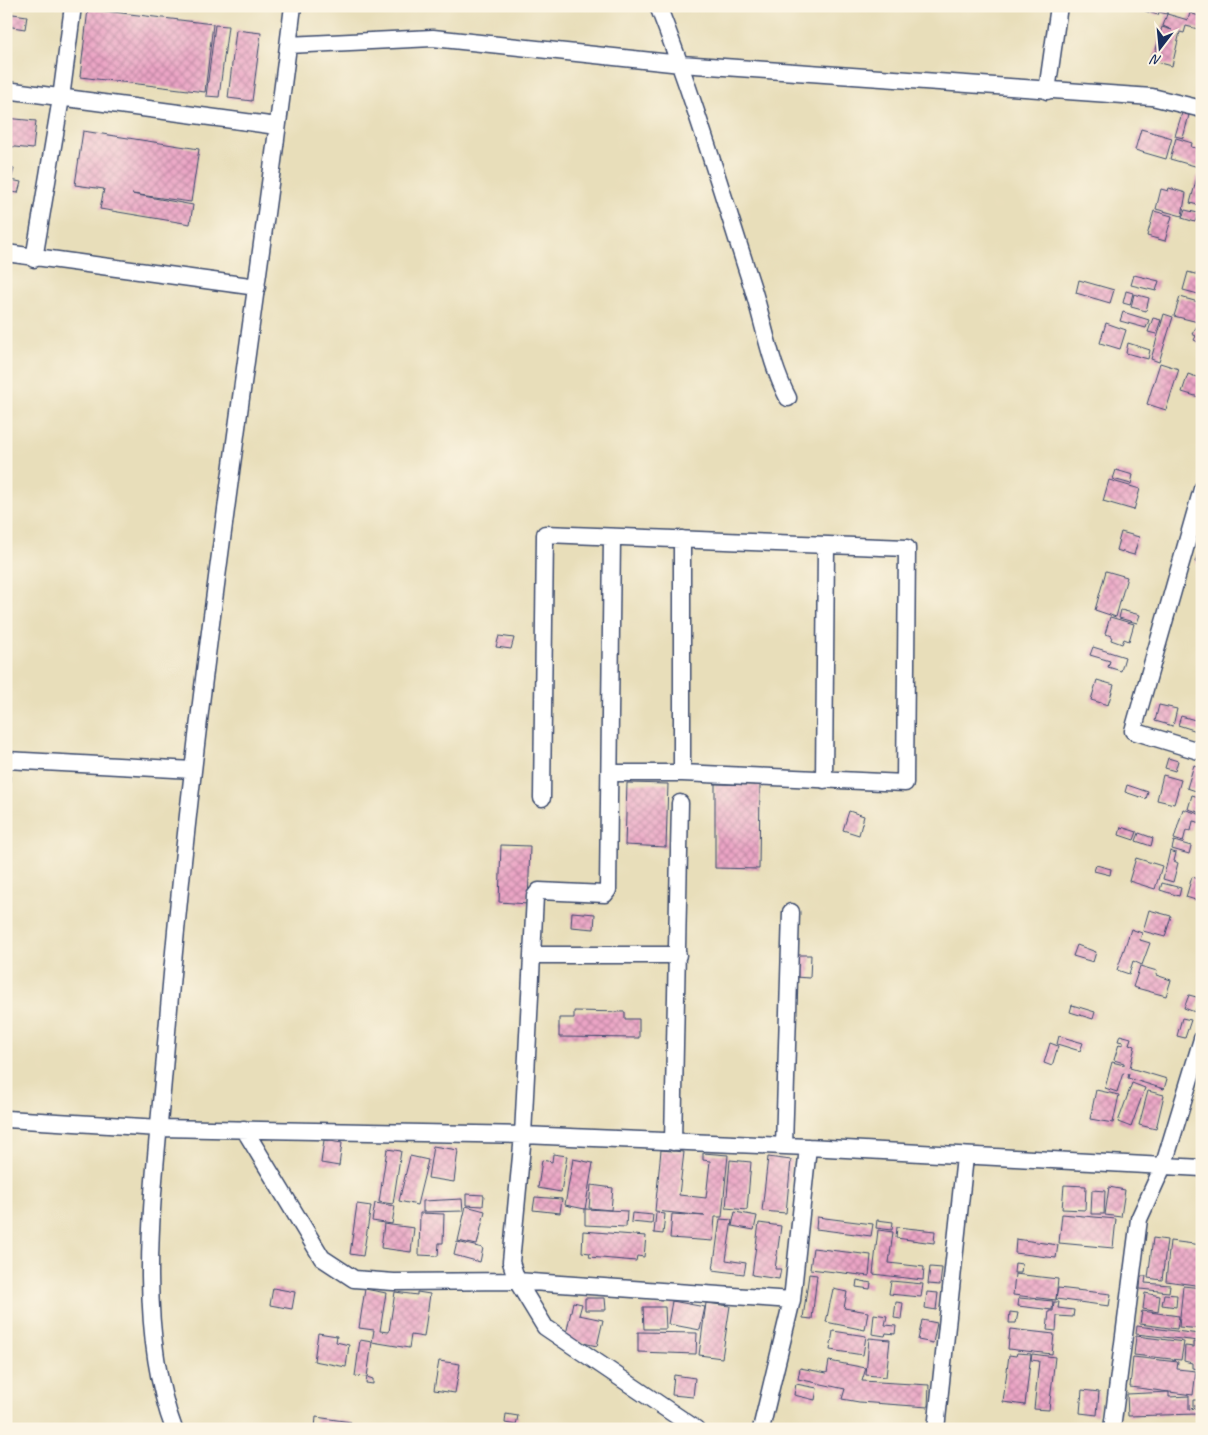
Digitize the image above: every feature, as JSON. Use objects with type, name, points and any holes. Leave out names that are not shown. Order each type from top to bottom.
[{"type":"street","points":[[34,259],[61,98],[73,6]]},
{"type":"street","points":[[174,1429],[166,1408],[154,1343],[150,1252],[174,946],[193,770],[293,6]]},
{"type":"street","points":[[658,6],[681,64],[781,384],[788,398]]},
{"type":"street","points":[[1047,91],[1059,6]]},
{"type":"street","points":[[288,45],[433,38],[681,64],[1152,97],[1202,109]]},
{"type":"street","points":[[6,90],[277,126]]},
{"type":"street","points":[[6,254],[257,287]]},
{"type":"street","points":[[1202,488],[1133,730],[1202,752]]},
{"type":"street","points":[[542,798],[545,534],[907,548],[905,783],[682,773],[611,773]]},
{"type":"street","points":[[612,538],[611,773],[608,890],[605,894],[538,891],[535,896],[523,1136],[511,1262],[517,1281],[545,1327],[696,1429]]},
{"type":"street","points":[[682,539],[682,773]]},
{"type":"street","points":[[824,780],[826,546]]},
{"type":"street","points":[[6,760],[193,770]]},
{"type":"street","points":[[672,1142],[678,956],[680,803]]},
{"type":"street","points":[[784,1146],[790,912]]},
{"type":"street","points":[[533,955],[678,956]]},
{"type":"street","points":[[1112,1429],[1139,1219],[1164,1164],[1202,1039]]},
{"type":"street","points":[[6,1119],[160,1128],[523,1136],[784,1146],[965,1157],[1164,1164],[1202,1168]]},
{"type":"street","points":[[244,1130],[322,1258],[354,1279],[394,1282],[517,1281],[792,1300]]},
{"type":"street","points":[[761,1429],[792,1300],[808,1147]]},
{"type":"street","points":[[936,1429],[965,1157]]},
{"type":"building","points":[[1147,6],[1169,6],[1167,14],[1159,12],[1158,15],[1145,11]]},
{"type":"building","points":[[1202,6],[1202,13],[1178,7]]},
{"type":"building","points":[[88,9],[213,24],[205,92],[80,77]]},
{"type":"building","points":[[6,13],[27,16],[25,29],[6,26]]},
{"type":"building","points":[[1190,13],[1202,17],[1202,30],[1186,26],[1184,33],[1180,32],[1172,66],[1153,61],[1162,27],[1172,30],[1163,26],[1167,14],[1188,20]]},
{"type":"building","points":[[215,25],[228,26],[219,97],[206,96]]},
{"type":"building","points":[[236,30],[261,33],[252,101],[228,98]]},
{"type":"building","points":[[1182,113],[1189,115],[1183,138],[1175,136]]},
{"type":"building","points":[[6,118],[36,121],[33,149],[6,146]]},
{"type":"building","points":[[1141,129],[1172,138],[1166,159],[1135,150]]},
{"type":"building","points":[[83,131],[199,149],[191,202],[132,194],[193,205],[190,224],[100,209],[104,189],[75,185]]},
{"type":"building","points":[[1176,138],[1192,143],[1191,147],[1202,149],[1202,168],[1170,159]]},
{"type":"building","points":[[6,167],[14,169],[11,180],[21,182],[18,193],[6,191]]},
{"type":"building","points":[[1198,174],[1202,175],[1202,206],[1190,203]]},
{"type":"building","points":[[1169,188],[1186,193],[1182,216],[1156,209],[1161,189],[1168,191]]},
{"type":"building","points":[[1185,210],[1198,213],[1195,222],[1182,218]]},
{"type":"building","points":[[1154,211],[1172,216],[1165,241],[1147,236]]},
{"type":"building","points":[[1188,272],[1202,276],[1202,295],[1183,290]]},
{"type":"building","points":[[1134,275],[1159,281],[1156,291],[1131,285]]},
{"type":"building","points":[[1079,280],[1114,290],[1110,303],[1076,293]]},
{"type":"building","points":[[1126,291],[1133,293],[1130,305],[1123,303]]},
{"type":"building","points":[[1134,294],[1149,298],[1146,311],[1131,307]]},
{"type":"building","points":[[1180,297],[1202,303],[1202,323],[1174,316]]},
{"type":"building","points":[[1123,312],[1149,320],[1146,328],[1120,321]]},
{"type":"building","points":[[1164,314],[1173,317],[1159,362],[1151,359]]},
{"type":"building","points":[[1153,318],[1161,320],[1156,334],[1148,332]]},
{"type":"building","points":[[1106,323],[1126,330],[1120,349],[1100,343]]},
{"type":"building","points":[[1197,326],[1202,329],[1202,344],[1194,340],[1196,336],[1192,334]]},
{"type":"building","points":[[1128,343],[1150,350],[1148,359],[1126,353]]},
{"type":"building","points":[[1160,363],[1179,369],[1166,410],[1147,404]]},
{"type":"building","points":[[1188,374],[1202,379],[1202,398],[1182,392]]},
{"type":"building","points":[[1116,470],[1133,475],[1131,484],[1113,479]]},
{"type":"building","points":[[1109,480],[1140,489],[1134,510],[1103,501]]},
{"type":"building","points":[[1121,532],[1139,537],[1134,555],[1116,550]]},
{"type":"building","points":[[1199,550],[1202,551],[1202,564],[1195,562]]},
{"type":"building","points":[[1106,571],[1127,577],[1116,617],[1095,610]]},
{"type":"building","points":[[1121,610],[1140,615],[1137,623],[1119,618]]},
{"type":"building","points":[[1110,617],[1134,624],[1129,641],[1124,639],[1122,644],[1111,640],[1112,636],[1105,634]]},
{"type":"building","points":[[499,636],[514,638],[511,649],[496,647]]},
{"type":"building","points":[[1093,647],[1125,657],[1121,671],[1108,667],[1110,661],[1090,655]]},
{"type":"building","points":[[1097,680],[1114,685],[1108,705],[1091,700]]},
{"type":"building","points":[[1159,705],[1177,709],[1173,726],[1155,721]]},
{"type":"building","points":[[1181,716],[1202,722],[1200,732],[1178,725]]},
{"type":"building","points":[[1168,758],[1178,761],[1175,771],[1165,768]]},
{"type":"building","points":[[1194,765],[1202,768],[1202,793],[1187,788]]},
{"type":"building","points":[[6,775],[10,776],[8,821],[6,821]]},
{"type":"building","points":[[1163,775],[1181,780],[1174,804],[1157,800]]},
{"type":"building","points":[[627,783],[668,784],[666,847],[625,845]]},
{"type":"building","points":[[715,784],[760,785],[759,869],[715,868]]},
{"type":"building","points":[[1127,785],[1148,792],[1146,799],[1125,792]]},
{"type":"building","points":[[1192,795],[1202,798],[1202,813],[1188,809]]},
{"type":"building","points":[[1183,809],[1202,815],[1202,823],[1193,821],[1191,831],[1186,830],[1183,842],[1174,839]]},
{"type":"building","points":[[849,811],[864,816],[859,835],[843,830]]},
{"type":"building","points":[[1121,827],[1137,832],[1134,840],[1119,835]]},
{"type":"building","points":[[1139,833],[1153,838],[1151,846],[1136,841]]},
{"type":"building","points":[[1174,841],[1191,846],[1189,854],[1172,849]]},
{"type":"building","points":[[501,845],[530,846],[528,904],[499,902]]},
{"type":"building","points":[[1170,851],[1176,853],[1174,861],[1178,863],[1173,882],[1163,879]]},
{"type":"building","points":[[1136,858],[1162,866],[1155,889],[1129,881]]},
{"type":"building","points":[[1096,865],[1111,869],[1110,875],[1094,871]]},
{"type":"building","points":[[1192,877],[1202,880],[1202,902],[1186,897]]},
{"type":"building","points":[[1162,883],[1181,888],[1179,896],[1160,890]]},
{"type":"building","points":[[1149,910],[1171,916],[1165,937],[1143,931]]},
{"type":"building","points":[[572,912],[595,914],[594,929],[571,927]]},
{"type":"building","points":[[1131,929],[1142,933],[1140,940],[1150,943],[1142,965],[1133,961],[1129,974],[1117,970]]},
{"type":"building","points":[[1077,945],[1096,952],[1093,962],[1073,956]]},
{"type":"building","points":[[795,955],[811,955],[810,978],[794,977]]},
{"type":"building","points":[[1140,966],[1157,971],[1156,975],[1171,980],[1166,996],[1133,987]]},
{"type":"building","points":[[1189,995],[1200,998],[1195,1012],[1184,1008]]},
{"type":"building","points":[[1072,1005],[1095,1012],[1093,1019],[1070,1012]]},
{"type":"building","points":[[574,1011],[625,1012],[625,1019],[639,1019],[639,1038],[559,1037],[559,1018],[574,1018]]},
{"type":"building","points":[[1182,1018],[1191,1020],[1185,1038],[1177,1036]]},
{"type":"building","points":[[1120,1035],[1131,1038],[1129,1044],[1135,1046],[1130,1068],[1167,1079],[1164,1089],[1128,1078],[1129,1074],[1123,1073],[1117,1092],[1105,1088],[1112,1062],[1124,1065],[1124,1063],[1114,1060],[1119,1044],[1123,1045],[1123,1042],[1118,1041]]},
{"type":"building","points":[[1059,1036],[1083,1043],[1080,1051],[1057,1044]]},
{"type":"building","points":[[1050,1043],[1058,1046],[1052,1066],[1044,1063]]},
{"type":"building","points":[[1132,1083],[1145,1088],[1131,1127],[1118,1122]]},
{"type":"building","points":[[1096,1090],[1119,1095],[1113,1123],[1090,1119]]},
{"type":"building","points":[[1148,1091],[1164,1095],[1156,1129],[1139,1125]]},
{"type":"building","points":[[324,1140],[342,1143],[339,1166],[321,1163]]},
{"type":"building","points":[[433,1146],[458,1150],[454,1182],[428,1178]]},
{"type":"building","points":[[387,1149],[401,1151],[393,1204],[379,1202]]},
{"type":"building","points":[[661,1150],[684,1152],[679,1195],[706,1198],[710,1161],[703,1160],[703,1153],[728,1155],[722,1217],[715,1217],[713,1241],[670,1238],[672,1214],[705,1216],[655,1211]]},
{"type":"building","points":[[553,1154],[567,1156],[561,1192],[538,1188],[542,1160],[552,1162]]},
{"type":"building","points":[[410,1156],[428,1160],[417,1205],[399,1201]]},
{"type":"building","points":[[768,1157],[791,1160],[786,1213],[762,1211]]},
{"type":"building","points":[[573,1159],[593,1163],[585,1209],[565,1205]]},
{"type":"building","points":[[730,1160],[751,1162],[747,1210],[726,1208]]},
{"type":"building","points":[[591,1185],[613,1188],[611,1210],[589,1208]]},
{"type":"building","points":[[1064,1185],[1086,1186],[1085,1210],[1062,1209]]},
{"type":"building","points":[[1109,1187],[1125,1190],[1121,1217],[1105,1215]]},
{"type":"building","points":[[1092,1190],[1105,1191],[1104,1214],[1091,1214]]},
{"type":"building","points":[[466,1194],[484,1195],[483,1206],[466,1205]]},
{"type":"building","points":[[535,1197],[562,1199],[560,1213],[533,1210]]},
{"type":"building","points":[[462,1199],[463,1211],[423,1212],[423,1201]]},
{"type":"building","points":[[375,1203],[395,1206],[392,1224],[372,1221]]},
{"type":"building","points":[[357,1204],[371,1206],[363,1256],[350,1254]]},
{"type":"building","points":[[466,1206],[485,1211],[477,1245],[458,1241]]},
{"type":"building","points":[[585,1209],[627,1211],[626,1227],[585,1225]]},
{"type":"building","points":[[735,1212],[757,1216],[754,1230],[732,1226]]},
{"type":"building","points":[[420,1213],[444,1214],[443,1243],[439,1243],[438,1256],[419,1255]]},
{"type":"building","points":[[632,1213],[653,1215],[652,1224],[631,1222]]},
{"type":"building","points":[[656,1213],[665,1214],[663,1234],[654,1233]]},
{"type":"building","points":[[1062,1214],[1116,1219],[1113,1248],[1059,1243]]},
{"type":"building","points":[[817,1217],[873,1224],[871,1236],[816,1229]]},
{"type":"building","points":[[720,1219],[732,1220],[726,1260],[746,1263],[744,1274],[713,1270]]},
{"type":"building","points":[[877,1220],[893,1222],[892,1230],[876,1228]]},
{"type":"building","points":[[759,1223],[781,1226],[775,1269],[781,1269],[779,1279],[752,1275]]},
{"type":"building","points":[[384,1224],[414,1228],[411,1252],[381,1248]]},
{"type":"building","points":[[897,1227],[935,1231],[934,1243],[896,1238]]},
{"type":"building","points":[[878,1230],[893,1232],[889,1263],[924,1267],[923,1280],[873,1274]]},
{"type":"building","points":[[583,1231],[646,1236],[644,1257],[637,1256],[636,1261],[589,1257],[590,1253],[582,1252]]},
{"type":"building","points":[[1153,1238],[1167,1240],[1162,1280],[1148,1278]]},
{"type":"building","points":[[1016,1239],[1058,1245],[1056,1258],[1015,1253]]},
{"type":"building","points":[[1170,1241],[1202,1245],[1202,1286],[1166,1281]]},
{"type":"building","points":[[457,1242],[483,1248],[480,1262],[454,1255]]},
{"type":"building","points":[[813,1248],[871,1255],[869,1276],[810,1269]]},
{"type":"building","points":[[1015,1263],[1022,1264],[1021,1273],[1014,1273]]},
{"type":"building","points":[[930,1267],[942,1268],[940,1285],[928,1284]]},
{"type":"building","points":[[809,1274],[817,1275],[812,1319],[803,1318]]},
{"type":"building","points":[[1015,1274],[1058,1279],[1056,1300],[1013,1295]]},
{"type":"building","points":[[1141,1276],[1146,1276],[1145,1283],[1170,1285],[1169,1292],[1140,1289]]},
{"type":"building","points":[[857,1280],[871,1283],[870,1289],[856,1287]]},
{"type":"building","points":[[891,1281],[923,1284],[921,1297],[889,1294]]},
{"type":"building","points":[[1183,1286],[1202,1288],[1202,1329],[1179,1327]]},
{"type":"building","points":[[273,1288],[295,1292],[292,1309],[270,1305]]},
{"type":"building","points":[[1058,1288],[1111,1294],[1109,1306],[1056,1299]]},
{"type":"building","points":[[365,1289],[386,1293],[380,1331],[389,1332],[395,1292],[417,1295],[417,1292],[430,1294],[424,1337],[411,1335],[409,1348],[372,1342],[374,1330],[359,1328]]},
{"type":"building","points":[[833,1289],[847,1292],[844,1308],[868,1312],[865,1330],[826,1322]]},
{"type":"building","points":[[927,1292],[938,1293],[936,1310],[925,1308]]},
{"type":"building","points":[[1145,1293],[1160,1296],[1158,1312],[1143,1309]]},
{"type":"building","points":[[1164,1294],[1177,1295],[1176,1307],[1162,1305]]},
{"type":"building","points":[[585,1298],[605,1298],[606,1310],[585,1310]]},
{"type":"building","points":[[1019,1298],[1053,1301],[1052,1310],[1018,1306]]},
{"type":"building","points":[[672,1301],[705,1307],[700,1330],[668,1324]]},
{"type":"building","points":[[573,1302],[582,1304],[579,1315],[603,1320],[597,1346],[565,1339]]},
{"type":"building","points":[[896,1302],[903,1303],[901,1319],[894,1318]]},
{"type":"building","points":[[1054,1302],[1059,1302],[1058,1308],[1074,1310],[1073,1317],[1057,1316],[1056,1331],[1047,1330],[1049,1311],[1053,1311]]},
{"type":"building","points":[[706,1303],[730,1306],[722,1358],[699,1355]]},
{"type":"building","points":[[643,1307],[665,1307],[666,1329],[644,1329]]},
{"type":"building","points":[[1142,1311],[1179,1316],[1177,1329],[1140,1324]]},
{"type":"building","points":[[1010,1312],[1018,1313],[1016,1323],[1009,1323]]},
{"type":"building","points":[[874,1314],[887,1316],[885,1325],[896,1326],[895,1334],[886,1333],[885,1336],[872,1334]]},
{"type":"building","points":[[922,1320],[937,1323],[933,1343],[918,1340]]},
{"type":"building","points":[[1137,1326],[1199,1334],[1199,1341],[1136,1334]]},
{"type":"building","points":[[1010,1329],[1054,1334],[1052,1354],[1008,1349]]},
{"type":"building","points":[[833,1331],[866,1336],[863,1355],[830,1350]]},
{"type":"building","points":[[638,1332],[697,1333],[696,1354],[638,1352]]},
{"type":"building","points":[[318,1333],[337,1336],[336,1342],[349,1345],[346,1367],[314,1361]]},
{"type":"building","points":[[1136,1336],[1184,1342],[1181,1360],[1134,1355]]},
{"type":"building","points":[[869,1338],[890,1340],[886,1377],[866,1375]]},
{"type":"building","points":[[360,1340],[372,1342],[367,1377],[355,1376]]},
{"type":"building","points":[[1194,1342],[1201,1343],[1198,1369],[1192,1368],[1192,1363],[1184,1361],[1185,1346],[1194,1347]]},
{"type":"building","points":[[1017,1353],[1031,1354],[1025,1405],[1003,1402],[1009,1355],[1016,1356]]},
{"type":"building","points":[[1032,1354],[1055,1357],[1049,1410],[1034,1409],[1039,1361],[1031,1360]]},
{"type":"building","points":[[1133,1357],[1178,1362],[1177,1369],[1196,1371],[1193,1395],[1130,1387]]},
{"type":"building","points":[[439,1361],[460,1364],[455,1393],[434,1390]]},
{"type":"building","points":[[829,1361],[866,1368],[862,1381],[929,1385],[928,1407],[842,1399],[845,1389],[798,1379],[800,1368],[827,1373]]},
{"type":"building","points":[[674,1375],[695,1378],[693,1397],[672,1395]]},
{"type":"building","points":[[367,1377],[373,1379],[373,1384],[366,1383]]},
{"type":"building","points":[[796,1384],[817,1388],[815,1400],[794,1395]]},
{"type":"building","points":[[1082,1390],[1099,1392],[1097,1415],[1080,1413]]},
{"type":"building","points":[[1169,1392],[1169,1397],[1189,1396],[1189,1409],[1196,1408],[1197,1414],[1128,1416],[1127,1394]]},
{"type":"building","points":[[1193,1400],[1199,1400],[1199,1406],[1193,1406]]},
{"type":"building","points":[[506,1414],[518,1416],[516,1425],[505,1423]]},
{"type":"building","points":[[316,1417],[351,1422],[350,1429],[315,1428]]}]
